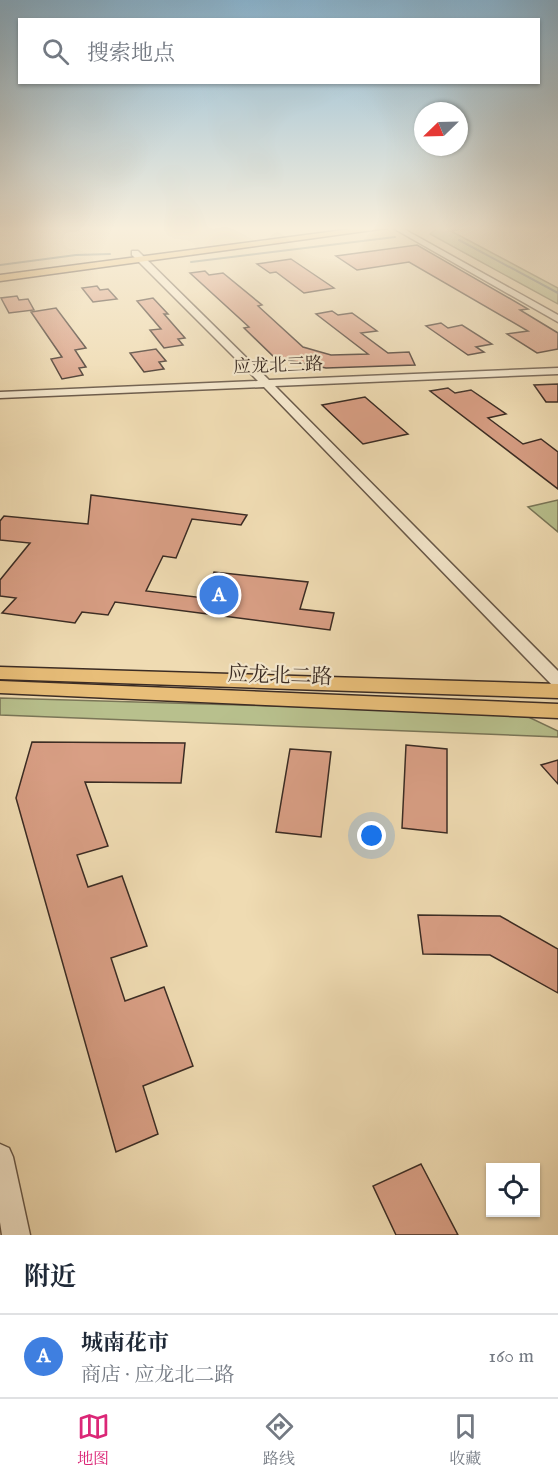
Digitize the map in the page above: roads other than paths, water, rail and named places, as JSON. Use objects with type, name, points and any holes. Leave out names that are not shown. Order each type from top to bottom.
[{"type":"main road","name":"应龙北二路","points":[[0,673],[558,691]]},
{"type":"main road","name":"应龙北二路","points":[[0,687],[558,711]]},
{"type":"street","points":[[168,286],[558,681]]},
{"type":"street","points":[[497,286],[558,320]]},
{"type":"street","points":[[514,286],[558,310]]},
{"type":"street","name":"应龙北三路","points":[[0,395],[558,371]]},
{"type":"street","points":[[0,1157],[16,1235]]},
{"type":"waterway","points":[[544,286],[558,293]]},
{"type":"place","name":"城南花市","points":[[219,595]]}]
